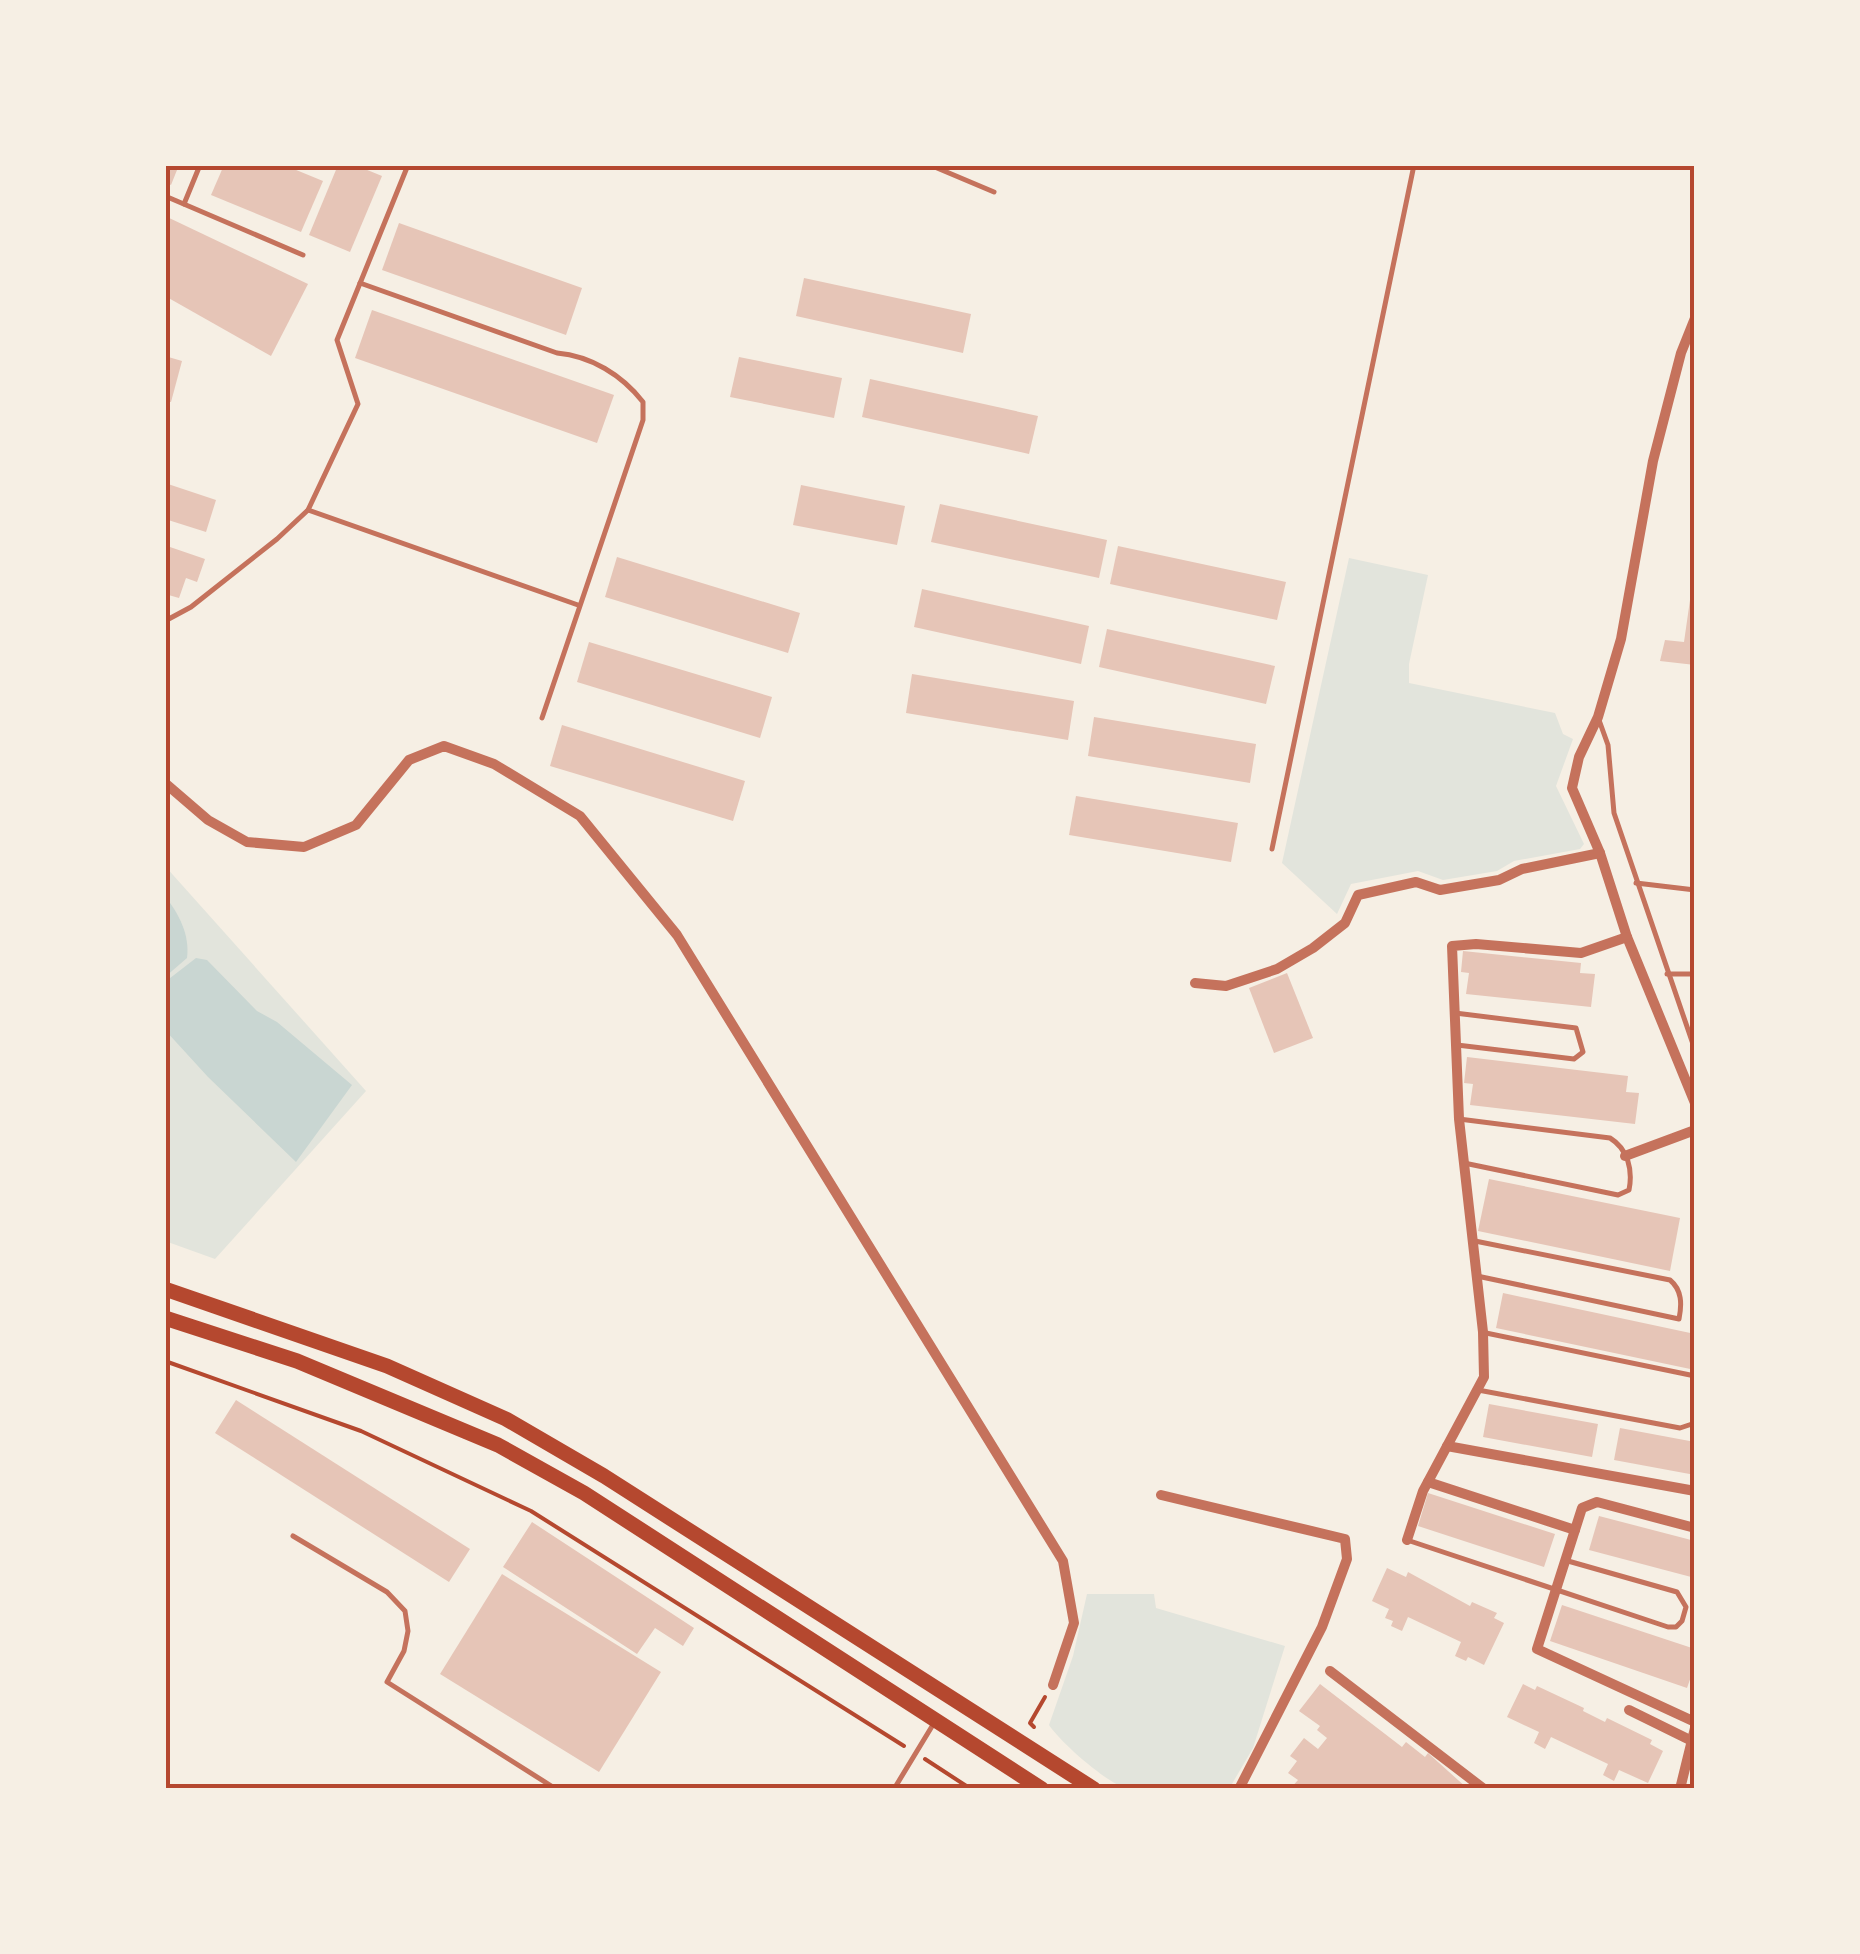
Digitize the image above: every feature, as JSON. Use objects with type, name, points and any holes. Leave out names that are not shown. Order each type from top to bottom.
[{"type":"main road","points":[[165,1289],[387,1366],[506,1418],[604,1476],[1094,1789]]},
{"type":"main road","points":[[165,1318],[297,1361],[498,1444],[584,1493],[1042,1789]]},
{"type":"street","points":[[1695,318],[1681,353],[1652,461],[1622,639],[1598,717],[1579,757],[1572,788],[1600,853],[1627,938],[1695,1103]]},
{"type":"street","points":[[165,783],[208,820],[247,842],[304,847],[356,826],[409,760],[444,746],[494,764],[580,816],[678,934],[1063,1561],[1074,1623],[1053,1685]]},
{"type":"street","points":[[1195,983],[1226,986],[1277,968],[1314,948],[1345,923],[1358,895],[1416,882],[1440,890],[1484,883],[1522,869],[1600,853]]},
{"type":"street","points":[[1407,1540],[1428,1482],[1484,1377],[1483,1332],[1459,1118],[1452,946],[1476,944],[1580,953],[1627,938]]},
{"type":"street","points":[[1625,1156],[1695,1130]]},
{"type":"street","points":[[1447,1446],[1695,1491]]},
{"type":"street","points":[[1428,1482],[1575,1530]]},
{"type":"street","points":[[1161,1495],[1344,1539],[1347,1559],[1322,1627],[1239,1789]]},
{"type":"street","points":[[1680,1789],[1695,1725],[1537,1649],[1582,1508],[1597,1502],[1695,1528]]},
{"type":"street","points":[[1330,1671],[1484,1789]]},
{"type":"street","points":[[1649,1720],[1657,1704]]},
{"type":"street","points":[[1629,1710],[1692,1741]]},
{"type":"lane","points":[[184,204],[200,165]]},
{"type":"lane","points":[[165,622],[277,539],[308,510],[358,404],[337,340],[408,165]]},
{"type":"lane","points":[[930,165],[994,192]]},
{"type":"lane","points":[[1272,849],[1414,165]]},
{"type":"lane","points":[[165,196],[303,255]]},
{"type":"lane","points":[[360,283],[557,352],[582,355],[630,385],[644,402],[643,420],[542,718]]},
{"type":"lane","points":[[308,510],[579,606]]},
{"type":"lane","points":[[1598,717],[1608,744],[1614,814],[1695,1050]]},
{"type":"lane","points":[[1636,883],[1695,890]]},
{"type":"lane","points":[[1666,974],[1695,974]]},
{"type":"lane","points":[[1455,1013],[1576,1028],[1583,1052],[1574,1059],[1456,1045]]},
{"type":"lane","points":[[1459,1118],[1616,1140],[1631,1178],[1629,1190],[1618,1195],[1464,1163]]},
{"type":"lane","points":[[1472,1240],[1670,1280],[1682,1306],[1679,1319],[1476,1276]]},
{"type":"lane","points":[[1483,1332],[1695,1376]]},
{"type":"lane","points":[[1478,1390],[1680,1428],[1695,1422]]},
{"type":"lane","points":[[293,1536],[386,1592],[405,1611],[408,1631],[404,1651],[386,1682],[556,1789]]},
{"type":"lane","points":[[1407,1540],[1668,1627],[1676,1627],[1682,1621],[1686,1607],[1677,1592],[1565,1561]]},
{"type":"lane","points":[[894,1789],[936,1720]]},
{"type":"path","points":[[165,1362],[360,1430],[532,1511],[972,1789]]},
{"type":"path","points":[[1030,1723],[1053,1685]]},
{"type":"shaded area","points":[[1349,558],[1428,575],[1409,664],[1409,683],[1555,713],[1563,734],[1573,739],[1556,786],[1584,844],[1580,849],[1514,861],[1497,871],[1443,880],[1418,871],[1351,884],[1337,914],[1282,863]]},
{"type":"shaded area","points":[[165,866],[366,1091],[215,1259],[165,1241]]},
{"type":"shaded area","points":[[165,896],[182,925],[187,958],[165,977]]},
{"type":"shaded area","points":[[196,958],[207,960],[257,1011],[277,1022],[352,1085],[296,1162],[165,1030],[165,982]]},
{"type":"shaded area","points":[[1087,1594],[1154,1594],[1156,1608],[1285,1646],[1253,1748],[1229,1789],[1127,1789],[1085,1761],[1049,1725],[1073,1656]]},
{"type":"building","points":[[165,165],[179,165],[171,185],[165,182]]},
{"type":"building","points":[[224,165],[284,165],[323,181],[301,232],[211,195]]},
{"type":"building","points":[[338,165],[355,165],[382,176],[350,252],[309,235]]},
{"type":"building","points":[[165,216],[308,284],[271,356],[165,296]]},
{"type":"building","points":[[399,223],[582,288],[566,335],[382,270]]},
{"type":"building","points":[[804,278],[971,314],[963,353],[796,316]]},
{"type":"building","points":[[372,310],[614,395],[597,443],[355,358]]},
{"type":"building","points":[[165,356],[182,361],[171,402],[165,401]]},
{"type":"building","points":[[739,357],[842,378],[834,418],[730,397]]},
{"type":"building","points":[[870,379],[1038,416],[1029,454],[862,417]]},
{"type":"building","points":[[165,483],[216,500],[206,532],[165,519]]},
{"type":"building","points":[[801,485],[905,506],[897,545],[793,525]]},
{"type":"building","points":[[940,504],[1107,540],[1099,578],[931,542]]},
{"type":"building","points":[[1118,546],[1286,582],[1277,620],[1110,584]]},
{"type":"building","points":[[170,547],[205,559],[197,582],[186,578],[179,598],[165,594],[165,553]]},
{"type":"building","points":[[617,557],[800,613],[788,653],[605,597]]},
{"type":"building","points":[[1693,579],[1695,665],[1660,661],[1665,640],[1684,642]]},
{"type":"building","points":[[922,589],[1089,626],[1081,664],[914,627]]},
{"type":"building","points":[[1107,629],[1275,666],[1266,704],[1099,667]]},
{"type":"building","points":[[589,642],[772,697],[760,738],[577,682]]},
{"type":"building","points":[[912,674],[1074,701],[1068,740],[906,713]]},
{"type":"building","points":[[1094,717],[1256,744],[1250,783],[1088,756]]},
{"type":"building","points":[[562,725],[745,781],[733,821],[550,766]]},
{"type":"building","points":[[1076,796],[1238,823],[1231,862],[1069,835]]},
{"type":"building","points":[[1463,951],[1581,963],[1580,973],[1595,974],[1591,1007],[1466,994],[1469,973],[1461,972]]},
{"type":"building","points":[[1287,973],[1313,1038],[1274,1053],[1249,988]]},
{"type":"building","points":[[1467,1057],[1628,1076],[1626,1092],[1639,1093],[1635,1124],[1470,1105],[1473,1084],[1464,1083]]},
{"type":"building","points":[[1489,1179],[1680,1218],[1670,1271],[1478,1231]]},
{"type":"building","points":[[1503,1293],[1695,1334],[1695,1370],[1496,1328]]},
{"type":"building","points":[[236,1400],[470,1549],[449,1582],[215,1433]]},
{"type":"building","points":[[1489,1404],[1598,1424],[1592,1457],[1483,1437]]},
{"type":"building","points":[[1620,1428],[1695,1442],[1695,1475],[1614,1460]]},
{"type":"building","points":[[1428,1493],[1555,1534],[1544,1567],[1418,1526]]},
{"type":"building","points":[[1599,1516],[1695,1541],[1695,1578],[1589,1550]]},
{"type":"building","points":[[532,1522],[694,1628],[683,1646],[655,1628],[637,1654],[503,1567]]},
{"type":"building","points":[[1387,1568],[1406,1577],[1408,1572],[1470,1606],[1472,1602],[1497,1613],[1494,1618],[1504,1623],[1484,1665],[1455,1656],[1461,1642],[1408,1617],[1402,1631],[1391,1626],[1393,1621],[1385,1618],[1389,1609],[1372,1601]]},
{"type":"building","points":[[502,1574],[661,1672],[599,1772],[440,1674]]},
{"type":"building","points":[[1562,1605],[1695,1649],[1695,1665],[1687,1688],[1550,1641]]},
{"type":"building","points":[[1320,1684],[1402,1747],[1406,1742],[1425,1757],[1428,1753],[1468,1789],[1290,1789],[1298,1780],[1288,1773],[1297,1761],[1290,1756],[1304,1738],[1318,1749],[1327,1738],[1317,1730],[1320,1726],[1299,1711]]},
{"type":"building","points":[[1523,1684],[1535,1690],[1537,1686],[1605,1722],[1607,1718],[1652,1740],[1650,1744],[1663,1751],[1648,1783],[1619,1770],[1614,1781],[1603,1775],[1608,1764],[1551,1737],[1545,1749],[1534,1743],[1539,1732],[1507,1717]]}]
